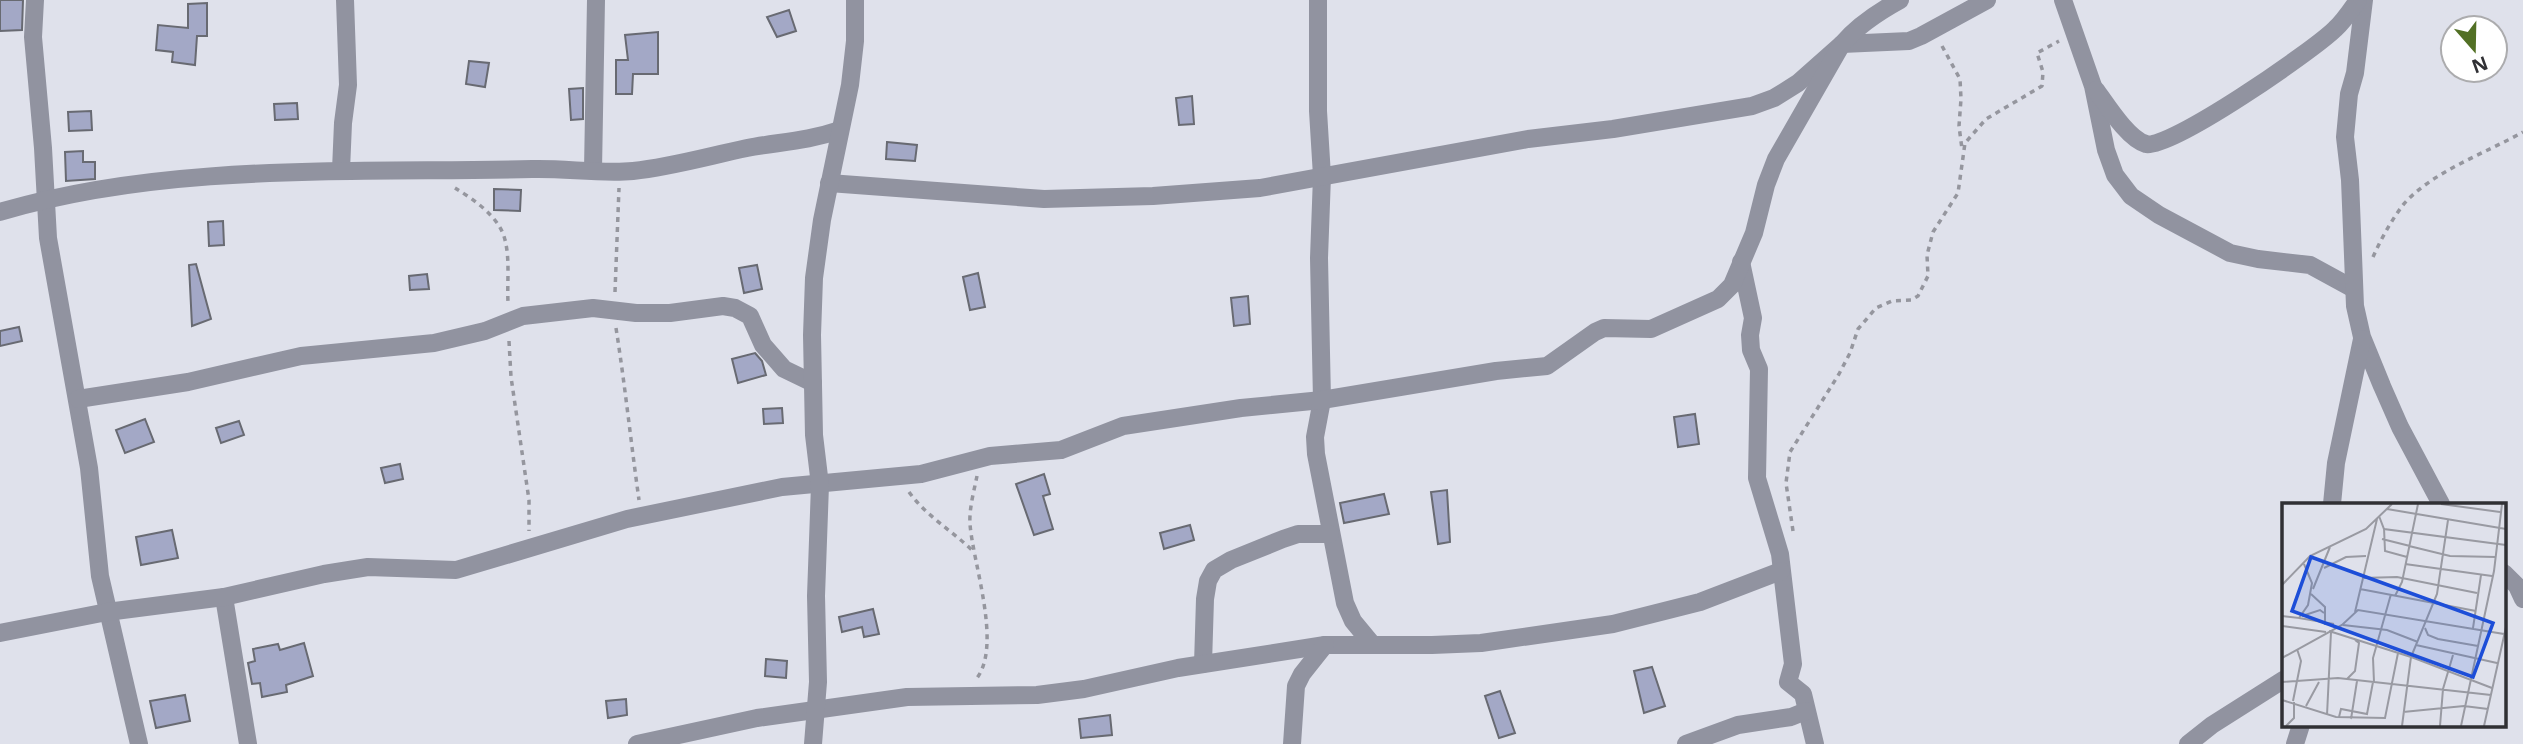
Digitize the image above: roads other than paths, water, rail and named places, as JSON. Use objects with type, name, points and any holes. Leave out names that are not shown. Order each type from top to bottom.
[{"type":"street","points":[[35,0],[33,37],[48,237],[89,468],[100,576],[139,744]]},
{"type":"street","points":[[341,170],[348,85],[345,0]]},
{"type":"street","points":[[593,170],[596,0]]},
{"type":"street","points":[[813,744],[818,682],[816,596],[820,485],[814,435],[814,278],[850,85],[855,41],[855,0]]},
{"type":"street","points":[[1318,0],[1318,111],[1322,176],[1319,258],[1322,400],[1315,437],[1316,454],[1345,603],[1353,621],[1372,643]]},
{"type":"street","points":[[830,183],[1056,199],[1260,187],[1528,139],[1613,129],[1752,106],[1773,98],[1798,83],[1871,17],[1900,0]]},
{"type":"street","points":[[1842,44],[1909,41],[1987,0]]},
{"type":"street","points":[[2063,0],[2093,86],[2106,150],[2115,175],[2131,196],[2159,215],[2230,253],[2310,265],[2354,289]]},
{"type":"street","points":[[2093,86],[2132,135],[2143,144],[2164,142],[2203,121],[2315,46],[2336,29],[2358,0]]},
{"type":"street","points":[[2364,0],[2345,137],[2350,180],[2354,289],[2362,337],[2400,426],[2440,503]]},
{"type":"street","points":[[0,633],[107,612],[224,597],[324,574],[368,567],[456,570],[642,516],[782,487],[921,474],[1012,453],[1061,450],[1123,426],[1241,408],[1322,400],[1496,371],[1547,366],[1604,328],[1611,326],[1646,331],[1709,305],[1732,285],[1754,233],[1766,184],[1776,159],[1842,44]]},
{"type":"street","points":[[0,212],[46,198],[174,180],[341,170],[619,172],[762,146],[807,141],[840,130]]},
{"type":"street","points":[[1741,262],[1753,318],[1751,350],[1759,369],[1757,478],[1781,566],[1793,664],[1788,682],[1803,694],[1815,744]]},
{"type":"street","points":[[78,399],[188,382],[301,356],[433,343],[485,331],[509,321],[544,312],[593,308],[636,313],[670,313],[723,306],[735,308],[750,316],[763,345],[784,369],[813,383]]},
{"type":"street","points":[[2332,503],[2336,463],[2362,337]]},
{"type":"street","points":[[1203,664],[1205,599],[1208,581],[1214,570],[1283,538],[1298,534],[1330,534]]},
{"type":"street","points":[[637,744],[757,718],[907,697],[1037,695],[1084,689],[1203,664],[1325,645],[1482,643],[1613,624],[1700,601],[1781,566]]},
{"type":"street","points":[[2506,575],[2517,586],[2523,600]]},
{"type":"street","points":[[224,597],[248,744]]},
{"type":"street","points":[[1292,744],[1296,686],[1325,645]]},
{"type":"street","points":[[2188,744],[2212,725],[2282,681]]},
{"type":"street","points":[[1686,744],[1738,725],[1791,717],[1806,710]]},
{"type":"street","points":[[2295,744],[2301,726]]}]
